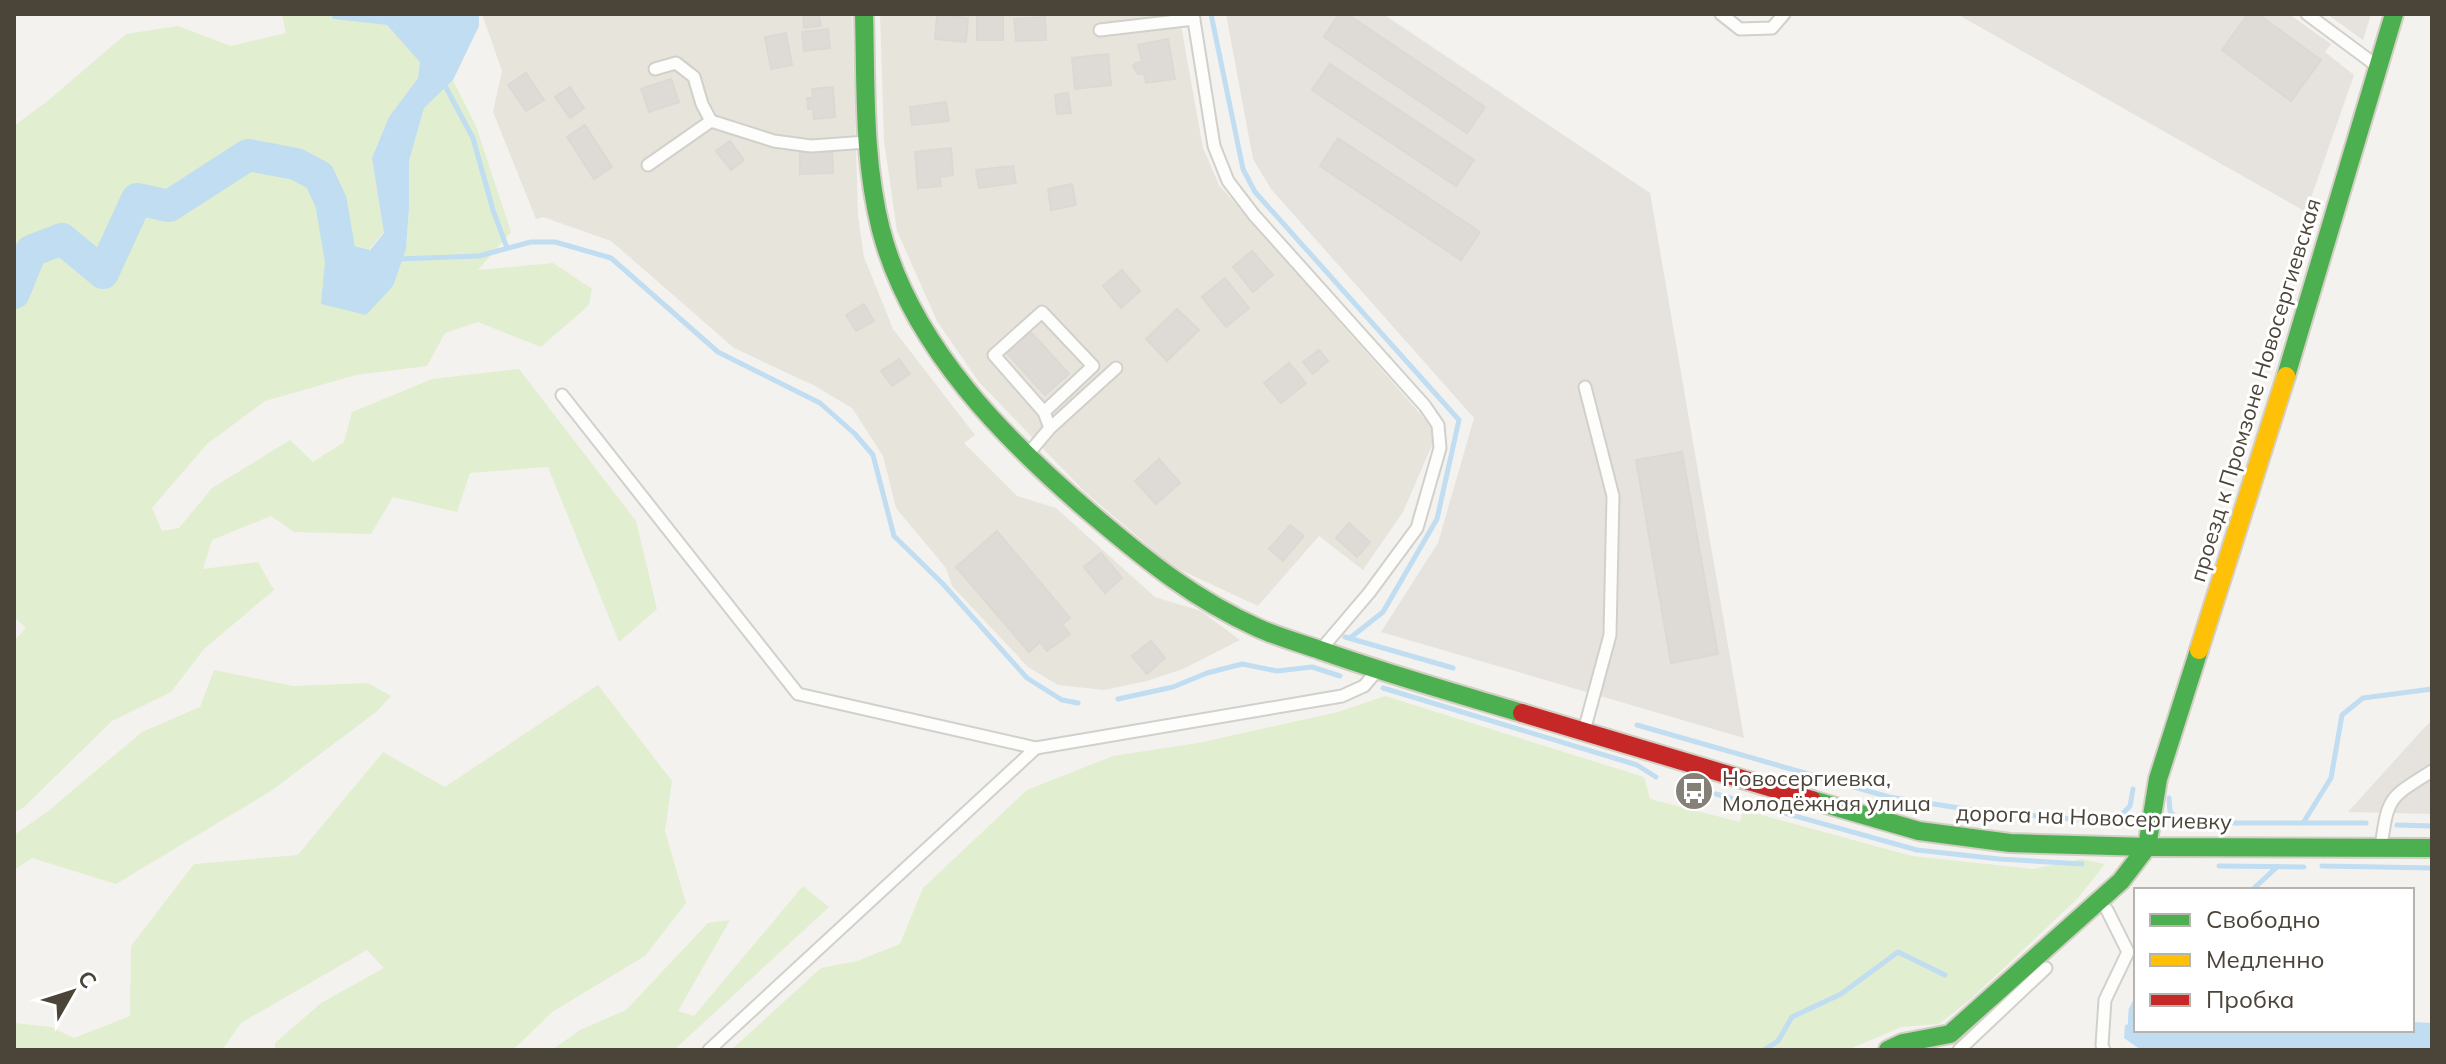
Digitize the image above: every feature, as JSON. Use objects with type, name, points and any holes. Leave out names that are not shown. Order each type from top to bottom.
[{"type":"street","name":"дорога на Новосергиевку","points":[[864,14],[867,142],[881,231],[893,268],[910,304],[952,371],[978,405],[1027,455],[1117,538],[1189,591],[1260,629],[1711,771],[1919,831],[2010,843],[2432,848]]},
{"type":"street","name":"проезд к Промзоне Новосергиевская","points":[[2147,847],[2158,779],[2255,478],[2394,14]]},
{"type":"street","points":[[1888,1050],[1903,1043],[1950,1034],[2121,881],[2147,847]]},
{"type":"lane","points":[[1721,14],[1740,29],[1772,28],[1784,14]]},
{"type":"lane","points":[[2307,14],[2378,66]]},
{"type":"lane","points":[[1100,30],[1193,17],[1214,146],[1228,181],[1254,215],[1425,406],[1438,425],[1440,448],[1417,528],[1369,593],[1320,650]]},
{"type":"lane","points":[[655,69],[676,63],[694,77],[711,121],[774,141],[811,146],[867,142]]},
{"type":"lane","points":[[648,165],[711,121]]},
{"type":"lane","points":[[1044,412],[1093,366],[1042,312],[994,355],[1044,412],[1050,428]]},
{"type":"lane","points":[[1027,455],[1050,428],[1116,368]]},
{"type":"lane","points":[[1584,732],[1610,635],[1613,496],[1585,387]]},
{"type":"lane","points":[[562,395],[798,694],[1036,748],[1342,696],[1364,686],[1380,669]]},
{"type":"lane","points":[[709,1050],[1036,748]]},
{"type":"lane","points":[[2381,847],[2385,813],[2396,793],[2432,771]]},
{"type":"lane","points":[[2096,921],[2107,910],[2121,881]]},
{"type":"lane","points":[[2104,1050],[2105,1000],[2128,952],[2107,910]]},
{"type":"lane","points":[[1959,1050],[2050,964]]},
{"type":"shaded area","points":[[482,14],[852,14],[858,215],[864,257],[893,329],[975,435],[964,443],[1017,496],[1056,508],[1155,597],[1201,611],[1240,640],[1183,669],[1104,690],[1058,685],[1028,667],[952,586],[946,568],[896,508],[883,456],[852,408],[815,386],[734,348],[611,241],[543,217],[536,219],[493,112],[502,71]]},
{"type":"shaded area","points":[[880,14],[1179,14],[1203,148],[1219,185],[1430,425],[1433,443],[1403,512],[1363,570],[1319,536],[1258,606],[1172,566],[1085,492],[979,382],[937,321],[897,231],[884,141]]},
{"type":"shaded area","points":[[1226,14],[1383,14],[1650,193],[1744,738],[1381,632],[1438,543],[1474,418],[1271,189],[1253,159]]},
{"type":"shaded area","points":[[1957,14],[2289,14],[2331,44],[2325,52],[2354,75],[2306,212]]},
{"type":"shaded area","points":[[2327,14],[2371,14],[2363,40]]},
{"type":"shaded area","points":[[2432,721],[2432,814],[2348,812],[2424,728]]},
{"type":"green space","points":[[282,14],[331,14],[333,19],[387,25],[420,61],[418,78],[389,117],[372,158],[384,232],[321,304],[406,249],[409,161],[424,108],[453,80],[476,126],[511,232],[478,270],[553,263],[592,289],[589,305],[541,347],[478,322],[445,333],[427,366],[356,375],[265,401],[207,444],[152,508],[162,531],[179,528],[212,488],[290,440],[313,462],[344,442],[352,412],[432,379],[519,369],[636,521],[657,609],[619,642],[548,467],[470,473],[457,512],[393,497],[371,534],[294,532],[271,516],[212,540],[203,569],[258,562],[274,590],[204,649],[171,692],[112,721],[24,807],[14,813],[14,641],[26,628],[14,617],[14,126],[126,34],[178,26],[231,46],[286,33]]},
{"type":"green space","points":[[214,670],[293,686],[368,683],[391,696],[376,712],[271,791],[116,884],[32,858],[14,870],[14,835],[47,812],[142,732],[200,707]]},
{"type":"green space","points":[[598,685],[672,781],[665,831],[686,903],[645,956],[552,1012],[513,1050],[275,1050],[275,1043],[321,1003],[384,968],[367,950],[241,1023],[222,1050],[14,1050],[14,1023],[51,1027],[74,1038],[130,1016],[131,946],[194,864],[298,855],[383,752],[445,787]]},
{"type":"green space","points":[[1385,696],[1644,777],[1650,799],[1740,822],[1743,810],[1912,856],[2033,869],[2082,859],[2105,864],[2078,898],[1971,999],[1939,1024],[1901,1027],[1848,1050],[731,1050],[821,968],[857,961],[900,944],[923,888],[1027,790],[1113,756],[1198,743],[1338,712]]},
{"type":"green space","points":[[803,886],[829,907],[674,1050],[552,1050],[580,1030],[626,1010],[708,923],[730,920],[678,1011],[694,1016]]},
{"type":"water","points":[[331,14],[479,14],[479,26],[453,80],[424,108],[409,161],[406,249],[393,286],[366,315],[321,304],[327,240],[370,250],[384,233],[372,158],[389,117],[418,78],[420,62],[387,25],[333,19]]},
{"type":"water","points":[[2414,1022],[2432,1023],[2432,1050],[2141,1050],[2124,1038],[2125,1025],[2134,1023],[2134,1032],[2414,1032]]},
{"type":"building","points":[[803,14],[819,14],[821,26],[804,28]]},
{"type":"building","points":[[977,14],[1003,14],[1003,40],[977,40]]},
{"type":"building","points":[[1339,14],[1347,14],[1485,107],[1467,133],[1324,37]]},
{"type":"building","points":[[2248,14],[2258,14],[2321,60],[2291,101],[2222,50]]},
{"type":"building","points":[[937,15],[968,18],[966,42],[935,39]]},
{"type":"building","points":[[1045,17],[1046,40],[1016,41],[1014,19]]},
{"type":"building","points":[[828,29],[830,48],[804,51],[802,32]]},
{"type":"building","points":[[786,33],[792,65],[771,69],[765,37]]},
{"type":"building","points":[[1168,39],[1175,79],[1146,83],[1144,74],[1138,74],[1133,66],[1142,62],[1138,45]]},
{"type":"building","points":[[1108,54],[1111,85],[1075,89],[1072,58]]},
{"type":"building","points":[[1330,64],[1474,160],[1456,186],[1312,90]]},
{"type":"building","points":[[526,73],[544,100],[526,111],[508,85]]},
{"type":"building","points":[[671,79],[679,102],[649,112],[641,89]]},
{"type":"building","points":[[570,87],[584,108],[570,118],[555,97]]},
{"type":"building","points":[[833,87],[835,117],[814,119],[813,109],[808,109],[807,98],[813,98],[812,89]]},
{"type":"building","points":[[1068,93],[1071,113],[1057,114],[1055,95]]},
{"type":"building","points":[[946,102],[949,121],[912,125],[910,107]]},
{"type":"building","points":[[585,125],[612,167],[594,179],[567,137]]},
{"type":"building","points":[[1338,138],[1480,232],[1461,260],[1320,166]]},
{"type":"building","points":[[730,141],[744,160],[731,170],[716,151]]},
{"type":"building","points":[[951,148],[953,175],[940,177],[941,186],[918,188],[915,152]]},
{"type":"building","points":[[800,152],[832,152],[833,173],[800,174]]},
{"type":"building","points":[[1013,166],[1016,183],[979,188],[976,170]]},
{"type":"building","points":[[1072,184],[1076,205],[1051,210],[1048,189]]},
{"type":"building","points":[[1252,251],[1273,275],[1253,292],[1233,267]]},
{"type":"building","points":[[1122,270],[1140,291],[1121,308],[1103,286]]},
{"type":"building","points":[[1225,278],[1249,308],[1226,327],[1202,297]]},
{"type":"building","points":[[864,304],[874,321],[856,331],[846,315]]},
{"type":"building","points":[[1177,309],[1199,330],[1167,361],[1146,339]]},
{"type":"building","points":[[1029,330],[1069,374],[1045,395],[1005,351]]},
{"type":"building","points":[[1319,350],[1328,361],[1313,374],[1303,362]]},
{"type":"building","points":[[899,359],[910,374],[892,386],[881,371]]},
{"type":"building","points":[[1289,363],[1306,383],[1281,403],[1264,383]]},
{"type":"building","points":[[1682,452],[1718,654],[1671,663],[1636,460]]},
{"type":"building","points":[[1159,459],[1180,483],[1156,504],[1135,481]]},
{"type":"building","points":[[1349,523],[1370,542],[1357,557],[1336,538]]},
{"type":"building","points":[[1290,525],[1304,536],[1283,561],[1269,549]]},
{"type":"building","points":[[997,531],[1070,618],[1062,625],[1070,634],[1047,651],[1040,642],[1029,652],[956,567]]},
{"type":"building","points":[[1101,553],[1122,578],[1105,593],[1084,567]]},
{"type":"building","points":[[1151,641],[1165,658],[1147,674],[1132,656]]},
{"type":"waterway","points":[[1211,14],[1243,169],[1255,192],[1459,420],[1437,519],[1383,612],[1350,638]]},
{"type":"waterway","points":[[443,82],[473,138],[507,248]]},
{"type":"waterway","points":[[14,293],[31,251],[62,239],[103,273],[137,199],[169,206],[248,155],[296,164],[319,176],[331,202],[340,255],[349,277],[356,276]]},
{"type":"waterway","points":[[398,259],[479,256],[531,242],[555,242],[611,258],[718,352],[820,403],[855,434],[873,455],[894,536],[943,584],[1027,678],[1062,700],[1078,703]]},
{"type":"waterway","points":[[1345,637],[1453,668]]},
{"type":"waterway","points":[[1118,699],[1173,687],[1207,673],[1242,664],[1277,671],[1312,667],[1340,676]]},
{"type":"waterway","points":[[1383,688],[1637,765],[1656,777]]},
{"type":"waterway","points":[[2303,823],[2331,778],[2342,715],[2363,698],[2432,689]]},
{"type":"waterway","points":[[1637,725],[1889,797],[1972,810],[2072,819],[2117,819],[2130,806],[2133,789]]},
{"type":"waterway","points":[[1716,794],[1917,850],[2082,864]]},
{"type":"waterway","points":[[2169,798],[2170,811],[2180,823],[2366,823]]},
{"type":"waterway","points":[[2397,825],[2432,826]]},
{"type":"waterway","points":[[2219,866],[2304,867]]},
{"type":"waterway","points":[[2322,866],[2432,868]]},
{"type":"waterway","points":[[2254,888],[2277,867]]},
{"type":"waterway","points":[[1764,1050],[1778,1041],[1792,1017],[1841,994],[1898,952],[1945,975]]},
{"type":"waterway","points":[[2130,1030],[2134,1004]]},
{"type":"traffic: fast","points":[[864,14],[868,150],[881,230],[895,273],[938,352],[996,423],[1094,516],[1172,578],[1213,605],[1273,634],[1522,713]]},
{"type":"traffic: fast","points":[[2286,376],[2394,14]]},
{"type":"traffic: fast","points":[[1888,1050],[1903,1043],[1950,1034],[2121,881],[2147,847],[2158,779],[2199,650]]},
{"type":"traffic: fast","points":[[1812,800],[1919,831],[2010,843],[2432,848]]},
{"type":"traffic: slow","points":[[2199,650],[2286,376]]},
{"type":"traffic: jam","points":[[1522,713],[1812,800]]},
{"type":"place","name":"Новосергиевка, Молодёжная улица","points":[[1694,791]]}]
